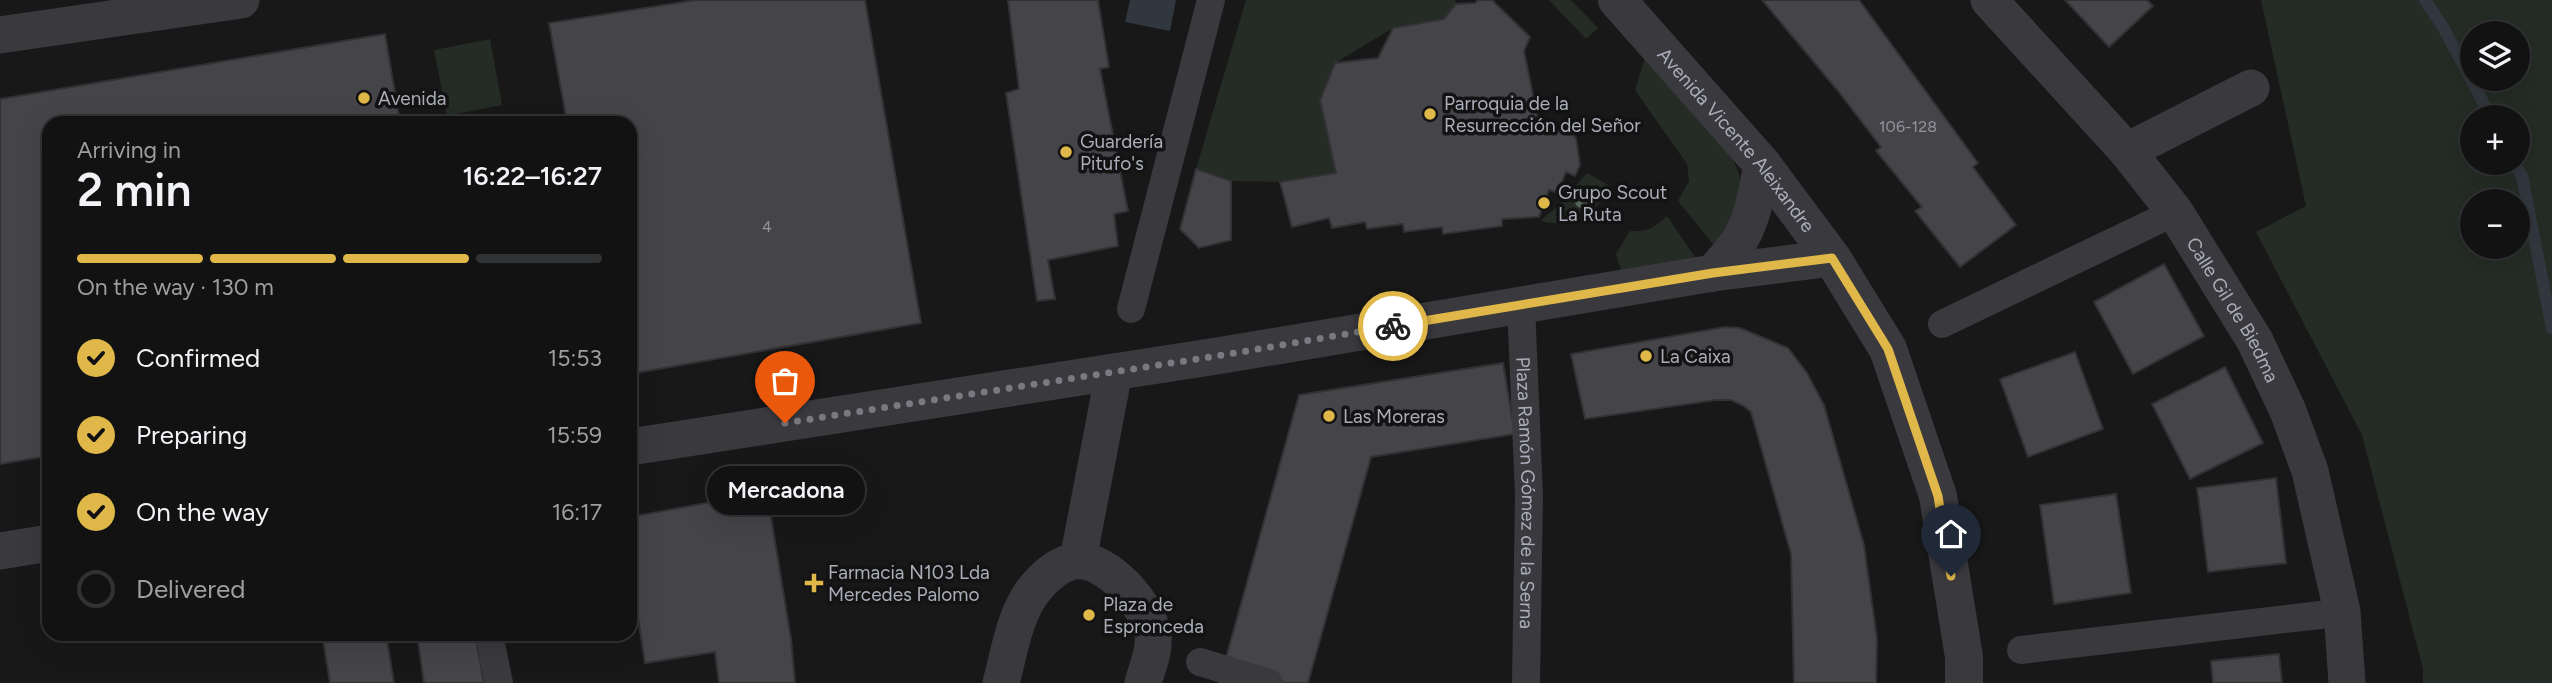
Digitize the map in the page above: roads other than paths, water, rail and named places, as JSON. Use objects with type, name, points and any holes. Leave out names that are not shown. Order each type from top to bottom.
[{"type":"street","points":[[0,35],[241,0]]},
{"type":"street","points":[[1131,309],[1212,0]]},
{"type":"street","name":"Avenida Vicente Aleixandre","points":[[1617,0],[1762,164],[1832,258],[1888,349],[1938,496],[1964,657],[1964,683]]},
{"type":"street","name":"Calle Gil de Biedma","points":[[1989,0],[2127,151],[2175,212],[2255,341],[2288,411],[2310,471],[2342,611],[2347,683]]},
{"type":"street","points":[[2127,151],[2251,88]]},
{"type":"street","points":[[1713,273],[1739,241],[1747,225],[1762,164]]},
{"type":"street","points":[[1942,324],[2175,212]]},
{"type":"street","points":[[637,446],[1114,372],[1521,303],[1713,273],[1832,258]]},
{"type":"street","name":"Plaza Ramón Gómez de la Serna","points":[[1521,303],[1529,496],[1526,683]]},
{"type":"street","points":[[1078,560],[1114,372]]},
{"type":"street","points":[[0,551],[42,544]]},
{"type":"street","points":[[1001,683],[1023,607],[1033,591],[1061,565],[1078,560],[1111,575],[1132,592],[1148,616],[1153,648],[1143,683]]},
{"type":"street","points":[[2021,650],[2319,615]]},
{"type":"street","points":[[490,641],[499,683]]},
{"type":"street","points":[[1200,662],[1269,683]]},
{"type":"waterway","points":[[2425,0],[2443,27],[2485,105]]},
{"type":"waterway","points":[[2521,175],[2552,328]]},
{"type":"place","name":"Avenida","points":[[364,98]]},
{"type":"place","name":"Parroquia de la Resurrección del Señor","points":[[1430,114]]},
{"type":"place","name":"Guardería Pitufo's","points":[[1066,152]]},
{"type":"place","name":"Grupo Scout La Ruta","points":[[1544,203]]},
{"type":"place","name":"La Caixa","points":[[1646,356]]},
{"type":"place","name":"Las Moreras","points":[[1329,416]]},
{"type":"place","name":"Mercadona","points":[[785,423]]},
{"type":"place","name":"Farmacia N103 Lda Mercedes Palomo","points":[[814,583]]},
{"type":"place","name":"Plaza de Espronceda","points":[[1089,615]]}]
